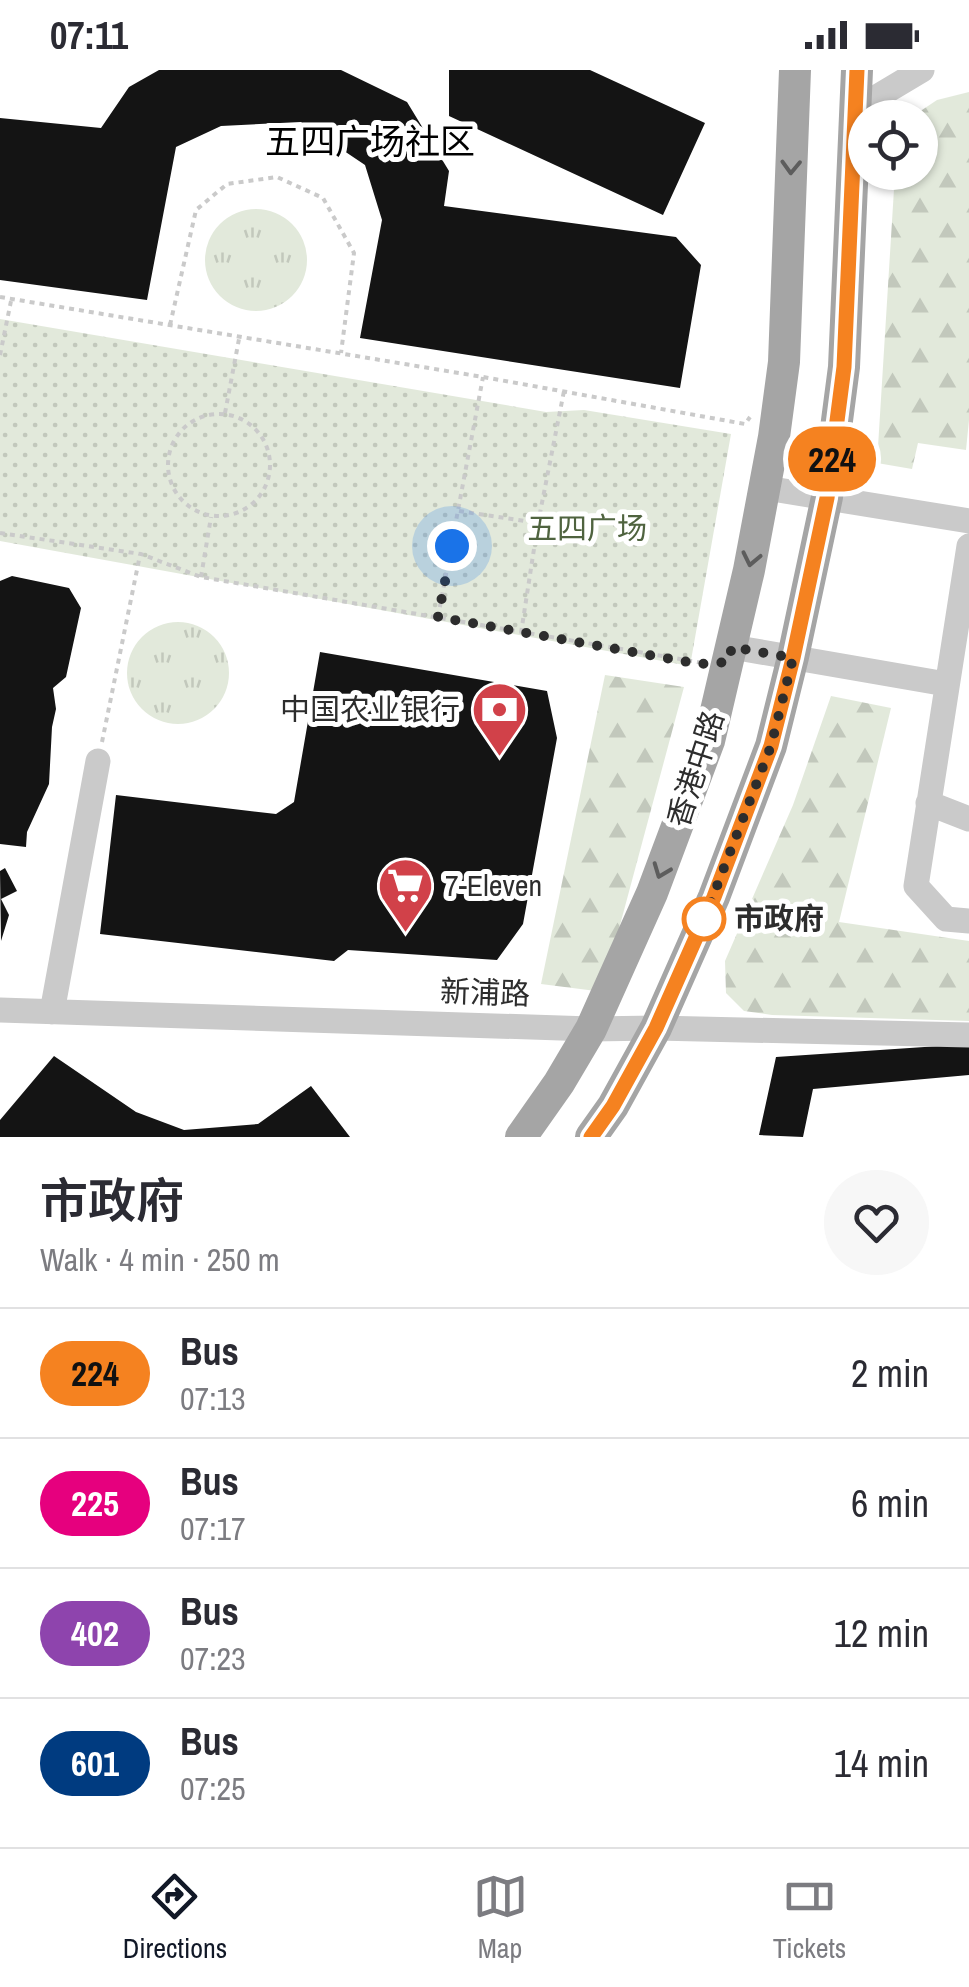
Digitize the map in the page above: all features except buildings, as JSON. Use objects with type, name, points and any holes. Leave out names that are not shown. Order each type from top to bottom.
[{"type":"main road","name":"香港中路","points":[[521,1137],[591,1029],[652,893],[710,741],[766,488],[784,362],[795,70]]},
{"type":"main road","name":"香港中路","points":[[856,100],[857,70]]},
{"type":"main road","name":"香港中路","points":[[591,1137],[613,1106],[656,1028],[714,897],[771,746],[827,498],[844,367],[852,190]]},
{"type":"street","points":[[872,100],[922,70]]},
{"type":"street","points":[[766,488],[969,521]]},
{"type":"street","points":[[969,546],[916,886],[946,920],[969,921]]},
{"type":"street","points":[[730,655],[793,658],[946,684]]},
{"type":"street","points":[[52,1012],[98,761]]},
{"type":"street","points":[[928,804],[969,819]]},
{"type":"street","name":"新浦路","points":[[0,1010],[591,1029],[969,1035]]},
{"type":"path","points":[[170,325],[196,210],[227,184],[277,177],[323,198],[354,252],[341,352]]},
{"type":"path","points":[[0,297],[483,376],[745,424],[755,409]]},
{"type":"path","points":[[0,355],[11,299]]},
{"type":"path","points":[[225,413],[239,338]]},
{"type":"path","points":[[438,617],[483,376]]},
{"type":"path","points":[[521,632],[564,391]]},
{"type":"path","points":[[225,413],[245,420],[260,433],[269,452],[270,472],[264,491],[250,506],[232,515],[211,516],[194,511],[180,500],[167,467],[178,434],[191,421],[225,413]]},
{"type":"path","points":[[458,510],[538,522]]},
{"type":"path","points":[[202,576],[211,516]]},
{"type":"path","points":[[0,533],[140,554],[202,576],[699,664],[730,655]]},
{"type":"path","points":[[98,761],[140,554]]},
{"type":"green space","points":[[969,92],[969,420],[966,450],[918,443],[912,469],[877,463],[894,190],[938,190],[937,100]]},
{"type":"green space","points":[[256,209],[276,212],[299,231],[307,260],[304,280],[285,303],[256,311],[236,308],[213,289],[205,260],[208,240],[227,217]]},
{"type":"green space","name":"五四广场","points":[[0,319],[546,412],[584,410],[731,434],[690,666],[0,541]]},
{"type":"green space","points":[[178,622],[207,630],[221,644],[229,673],[221,702],[207,716],[178,724],[149,716],[135,702],[127,673],[135,644],[149,630]]},
{"type":"green space","points":[[605,675],[684,687],[609,966],[596,991],[541,984]]},
{"type":"green space","points":[[831,696],[891,708],[839,922],[969,941],[969,1021],[772,1015],[744,1011],[726,993],[725,961],[793,805]]},
{"type":"bus line","name":"224","points":[[591,1137],[613,1106],[656,1028],[714,897],[771,746],[793,658],[827,498],[844,367],[857,70]]},
{"type":"place","name":"中国农业银行","points":[[499,759]]},
{"type":"place","name":"市政府","points":[[704,919]]},
{"type":"place","name":"7-Eleven","points":[[406,935]]},
{"type":"district","name":"五四广场社区","points":[[370,142]]},
{"type":"route","points":[[452,546],[438,617],[699,664],[728,662],[732,647],[793,658],[771,746],[700,930],[704,919]]}]
